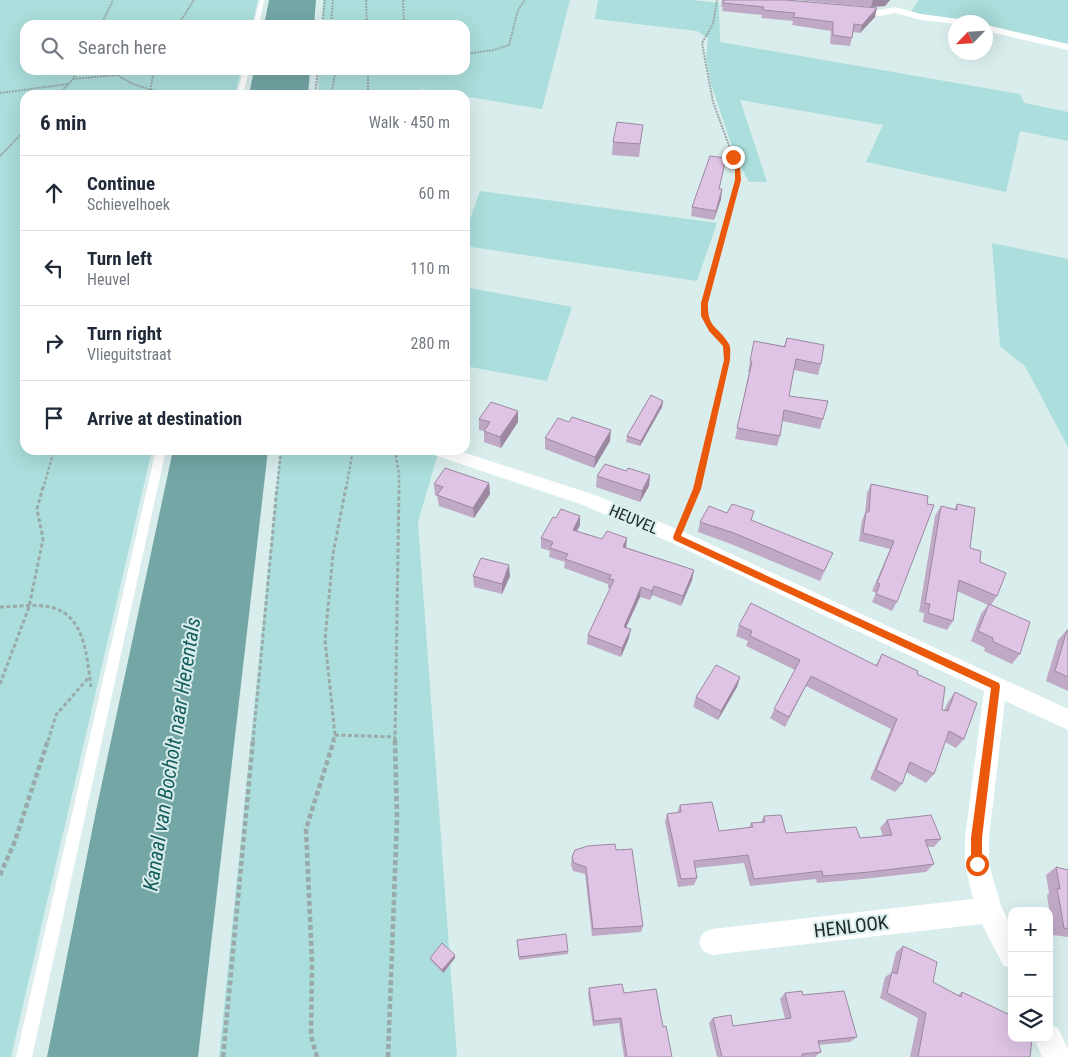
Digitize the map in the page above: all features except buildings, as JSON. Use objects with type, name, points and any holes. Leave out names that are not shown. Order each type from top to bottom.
[{"type":"street","points":[[842,10],[880,13],[895,10],[906,5]]},
{"type":"street","points":[[895,10],[921,17],[948,21]]},
{"type":"street","points":[[993,30],[1068,47]]},
{"type":"street","name":"HEUVEL","points":[[452,455],[589,500],[677,537],[1068,720]]},
{"type":"street","points":[[996,686],[977,838],[977,864],[989,910],[1010,952]]},
{"type":"street","name":"HENLOOK","points":[[712,942],[989,910]]},
{"type":"street","points":[[1050,1042],[1057,1057]]},
{"type":"lane","points":[[257,20],[262,0]]},
{"type":"lane","points":[[241,90],[245,75]]},
{"type":"lane","points":[[24,1057],[160,455]]},
{"type":"path","points":[[103,20],[113,0]]},
{"type":"path","points":[[181,20],[194,0]]},
{"type":"path","points":[[323,20],[325,0]]},
{"type":"path","points":[[331,20],[333,0]]},
{"type":"path","points":[[366,0],[366,20]]},
{"type":"path","points":[[403,0],[404,20]]},
{"type":"path","points":[[470,53],[494,50],[509,45],[518,10],[525,0]]},
{"type":"path","points":[[677,537],[697,489],[727,360],[726,345],[704,316],[704,303],[738,180],[737,167],[713,102],[702,43],[713,24],[717,0]]},
{"type":"path","points":[[63,90],[75,75]]},
{"type":"path","points":[[73,79],[116,75],[150,90],[152,75]]},
{"type":"path","points":[[316,90],[318,75]]},
{"type":"path","points":[[332,90],[335,75]]},
{"type":"path","points":[[368,75],[368,90]]},
{"type":"path","points":[[23,90],[68,84]]},
{"type":"path","points":[[0,93],[20,90]]},
{"type":"path","points":[[0,156],[20,135]]},
{"type":"path","points":[[0,684],[29,608],[44,539],[36,509],[52,455]]},
{"type":"path","points":[[223,1057],[281,455]]},
{"type":"path","points":[[317,1057],[311,1036],[312,963],[306,828],[335,735],[325,640],[333,554],[352,455]]},
{"type":"path","points":[[388,1057],[396,819],[395,737],[399,476],[396,455]]},
{"type":"path","points":[[0,608],[54,608],[72,618],[84,644],[89,677],[56,714],[15,841],[0,875]]},
{"type":"path","points":[[335,735],[395,737]]},
{"type":"shaded area","points":[[0,0],[258,0],[253,20],[20,20],[20,75],[240,75],[236,90],[20,90],[20,455],[151,455],[11,1057],[0,1057]]},
{"type":"shaded area","points":[[323,0],[570,0],[542,109],[470,97],[470,90],[318,90],[319,75],[470,75],[470,20],[322,20]]},
{"type":"shaded area","points":[[598,0],[692,0],[719,3],[720,42],[1020,94],[1024,103],[1068,112],[1068,141],[1020,131],[1006,192],[866,162],[883,125],[740,100],[767,182],[749,182],[736,158],[711,84],[706,58],[708,38],[697,31],[595,19]]},
{"type":"shaded area","points":[[919,0],[1068,0],[1068,45],[993,27],[993,15],[948,15],[948,19],[916,15],[911,11]]},
{"type":"shaded area","points":[[480,191],[717,223],[697,281],[470,247],[470,219]]},
{"type":"shaded area","points":[[992,243],[1068,259],[1068,447],[1025,366],[1000,346]]},
{"type":"shaded area","points":[[470,288],[572,307],[547,381],[470,367]]},
{"type":"shaded area","points":[[279,455],[438,455],[418,522],[457,1057],[219,1057]]},
{"type":"water","points":[[269,0],[316,0],[314,20],[265,20]]},
{"type":"water","points":[[253,75],[310,75],[308,90],[250,90]]},
{"type":"water","name":"Kanaal van Bocholt naar Herentals","points":[[172,455],[267,455],[198,1057],[47,1057],[96,811]]},
{"type":"route","points":[[733,157],[737,167],[738,180],[704,303],[704,316],[726,345],[727,360],[697,489],[677,537],[996,686],[977,838],[977,864]]}]
